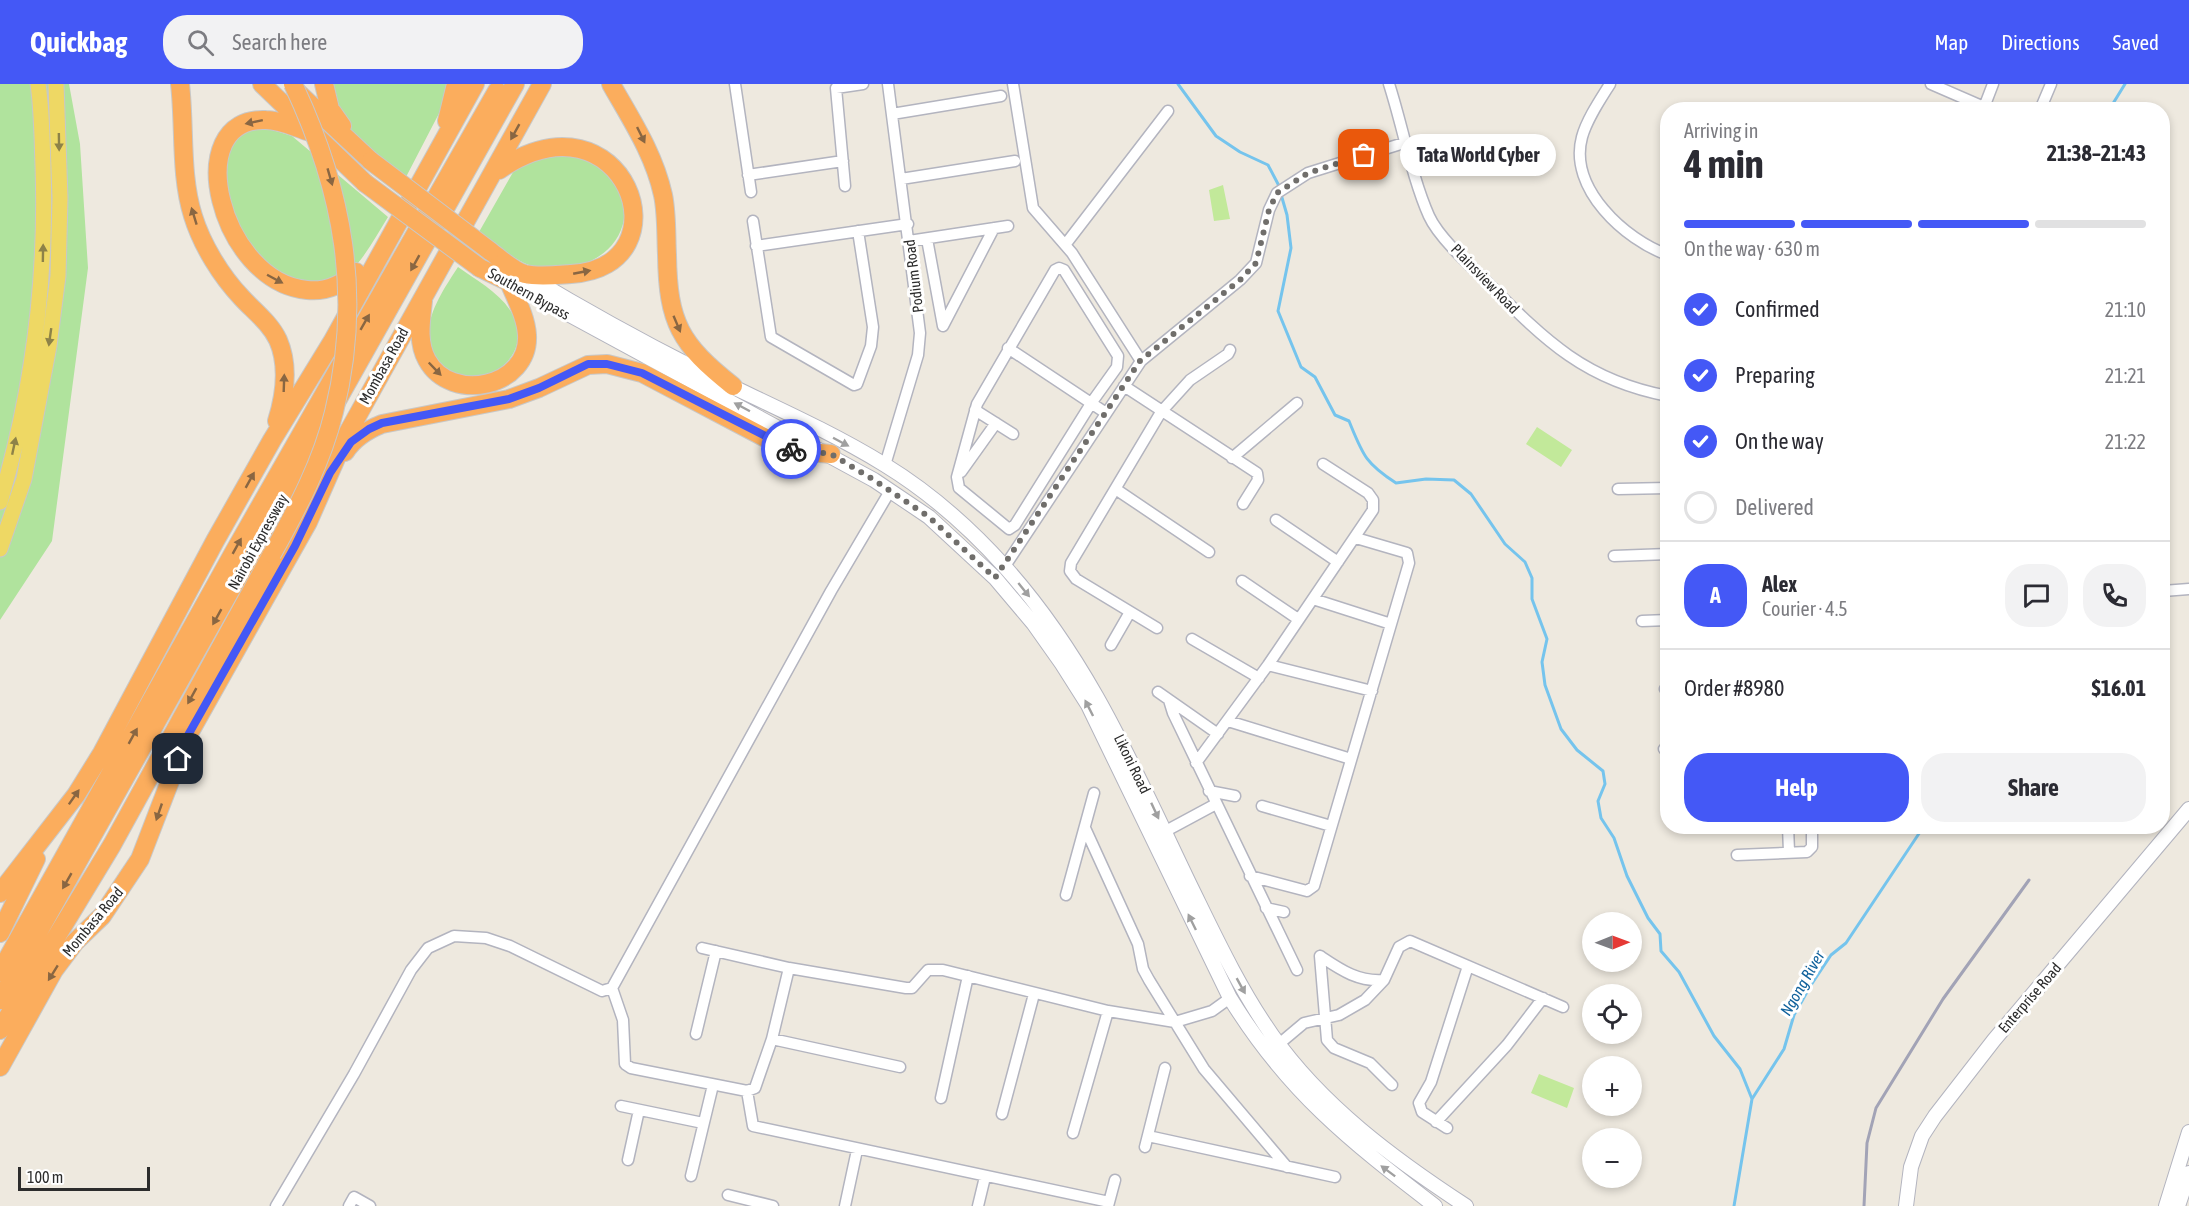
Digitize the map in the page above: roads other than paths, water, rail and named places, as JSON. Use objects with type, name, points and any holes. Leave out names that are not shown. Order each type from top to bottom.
[{"type":"highway","points":[[180,84],[193,216],[205,246],[241,297],[269,327],[278,340],[283,358],[285,381],[282,405],[272,440]]},
{"type":"highway","name":"Southern Bypass","points":[[262,84],[365,183],[480,267],[516,278]]},
{"type":"highway","name":"Southern Bypass","points":[[288,84],[365,156],[490,251],[516,278]]},
{"type":"highway","points":[[0,1030],[90,882],[272,554],[308,485],[334,413],[343,366],[348,291],[339,211],[315,130],[293,84]]},
{"type":"highway","points":[[324,84],[330,109],[365,156]]},
{"type":"highway","points":[[443,140],[456,84]]},
{"type":"highway","points":[[0,893],[48,833],[102,753],[272,440],[332,342],[385,243],[476,84]]},
{"type":"highway","name":"Nairobi Expressway","points":[[0,972],[234,552],[501,84]]},
{"type":"highway","name":"Nairobi Expressway","points":[[0,1000],[515,84]]},
{"type":"highway","points":[[488,179],[542,84]]},
{"type":"highway","points":[[611,84],[653,160],[663,198],[667,274],[672,312],[679,330],[697,357],[733,386]]},
{"type":"highway","points":[[310,132],[266,120],[251,121],[240,126],[227,138],[219,153],[219,193],[225,217],[244,250],[265,274],[297,289],[315,291],[334,288],[348,280],[385,243]]},
{"type":"highway","points":[[424,293],[421,342],[427,360],[443,377],[473,385],[488,384],[509,375],[518,367],[525,350],[527,335],[516,278],[576,273],[604,264],[620,252],[627,242],[633,215],[628,180],[617,161],[603,148],[585,138],[554,136],[532,144],[488,179]]},
{"type":"highway","name":"Mombasa Road","points":[[0,1067],[54,970],[75,942],[109,907],[140,859],[187,737],[295,546],[345,438],[488,179]]},
{"type":"highway","points":[[330,473],[351,442],[382,423],[509,399],[539,388],[588,364],[607,364],[642,373],[779,445],[799,451],[831,454]]},
{"type":"highway","points":[[152,770],[171,748],[187,737]]},
{"type":"highway","points":[[0,933],[48,833]]},
{"type":"main road","points":[[0,502],[30,371],[43,275],[41,105],[38,84]]},
{"type":"main road","points":[[0,549],[24,479],[49,346],[58,276],[56,84]]},
{"type":"main road","points":[[41,105],[58,105]]},
{"type":"main road","name":"Southern Bypass","points":[[516,278],[733,386]]},
{"type":"main road","name":"Southern Bypass","points":[[516,278],[831,454]]},
{"type":"main road","name":"Likoni Road","points":[[733,386],[885,465],[938,504],[1005,566],[1088,677],[1243,989],[1279,1044],[1335,1108],[1412,1169],[1466,1206]]},
{"type":"main road","name":"Likoni Road","points":[[831,454],[891,491],[949,534],[995,578],[1033,623],[1083,695],[1230,998],[1249,1029],[1303,1096],[1363,1152],[1435,1206]]},
{"type":"main road","points":[[995,578],[1005,566]]},
{"type":"main road","name":"Enterprise Road","points":[[2170,832],[2189,809]]},
{"type":"main road","name":"Enterprise Road","points":[[1906,1206],[1911,1167],[1922,1136],[1935,1116],[1994,1040],[2168,834]]},
{"type":"main road","points":[[2166,1206],[2189,1132]]},
{"type":"main road","points":[[2178,1206],[2189,1173]]},
{"type":"street","points":[[735,84],[751,192]]},
{"type":"street","points":[[845,186],[836,86],[863,84]]},
{"type":"street","name":"Podium Road","points":[[885,465],[920,344],[908,224],[888,84]]},
{"type":"street","points":[[1013,84],[1033,208],[1065,245],[1140,361]]},
{"type":"street","name":"Plainsview Road","points":[[1389,84],[1431,220],[1462,257],[1548,342],[1589,369],[1613,380],[1660,394]]},
{"type":"street","points":[[1610,84],[1582,137],[1580,154],[1584,175],[1594,196],[1625,231],[1644,246],[1660,252]]},
{"type":"street","points":[[1931,84],[1971,102]]},
{"type":"street","points":[[1986,102],[1993,84]]},
{"type":"street","points":[[2043,102],[2051,84]]},
{"type":"street","points":[[892,114],[1001,96]]},
{"type":"street","points":[[1065,245],[1168,111]]},
{"type":"street","points":[[1005,566],[1140,361],[1252,268],[1260,252],[1272,199],[1288,184],[1308,173],[1407,142]]},
{"type":"street","points":[[748,175],[843,161]]},
{"type":"street","points":[[901,179],[1015,161]]},
{"type":"street","points":[[753,221],[771,337],[855,385],[871,346],[873,327],[858,231]]},
{"type":"street","points":[[756,246],[908,224]]},
{"type":"street","points":[[909,242],[1008,226]]},
{"type":"street","points":[[927,239],[943,326],[994,228]]},
{"type":"street","points":[[1059,268],[1064,270],[1118,356],[1117,367],[1092,402],[1015,525],[1009,529],[959,488],[957,477],[975,410],[1008,348],[1055,270],[1059,268]]},
{"type":"street","points":[[1008,348],[1106,413]]},
{"type":"street","points":[[1157,628],[1076,579],[1070,571],[1071,563],[1117,490],[1161,412],[1182,386],[1228,354],[1230,350]]},
{"type":"street","points":[[1124,386],[1259,476],[1244,504]]},
{"type":"street","points":[[1232,458],[1297,403]]},
{"type":"street","points":[[975,410],[1013,434]]},
{"type":"street","points":[[957,477],[996,423]]},
{"type":"street","points":[[1196,763],[1259,678],[1373,510],[1371,496],[1323,464]]},
{"type":"street","points":[[1618,489],[1660,488]]},
{"type":"street","points":[[1117,490],[1209,552]]},
{"type":"street","points":[[276,1206],[354,1074],[411,970],[428,948],[454,936],[486,938],[510,946],[602,992],[612,988],[831,591],[891,491]]},
{"type":"street","points":[[1276,520],[1338,562]]},
{"type":"street","points":[[1250,876],[1311,890],[1372,691],[1409,556],[1356,538]]},
{"type":"street","points":[[1614,556],[1660,554]]},
{"type":"street","points":[[1242,581],[1298,619]]},
{"type":"street","points":[[2170,590],[2189,589]]},
{"type":"street","points":[[1313,599],[1391,624]]},
{"type":"street","points":[[1111,645],[1130,612]]},
{"type":"street","points":[[1642,621],[1660,620]]},
{"type":"street","points":[[1192,639],[1259,678]]},
{"type":"street","points":[[1268,665],[1372,691]]},
{"type":"street","points":[[1158,692],[1218,734]]},
{"type":"street","points":[[1169,700],[1196,763],[1298,970]]},
{"type":"street","points":[[1228,722],[1351,759]]},
{"type":"street","points":[[1209,790],[1235,796]]},
{"type":"street","points":[[1066,895],[1095,793]]},
{"type":"street","points":[[1164,832],[1216,804]]},
{"type":"street","points":[[1262,806],[1331,826]]},
{"type":"street","points":[[1085,828],[1138,944],[1143,969],[1204,1069],[1287,1167]]},
{"type":"street","points":[[1788,834],[1789,852]]},
{"type":"street","points":[[1737,855],[1810,849],[1811,834]]},
{"type":"street","points":[[1266,908],[1284,912]]},
{"type":"street","points":[[1279,1044],[1304,1023],[1358,1006],[1384,980],[1399,947],[1410,941],[1563,1007]]},
{"type":"street","points":[[702,948],[789,968],[906,988],[912,988],[928,970],[942,970],[1108,1011],[1175,1022],[1212,1011],[1230,998]]},
{"type":"street","points":[[696,1034],[716,951]]},
{"type":"street","points":[[1384,980],[1367,981],[1352,976],[1320,956],[1325,1036],[1330,1044],[1370,1063],[1392,1085]]},
{"type":"street","points":[[1447,1128],[1422,1112],[1419,1103],[1431,1082],[1468,966]]},
{"type":"street","points":[[612,988],[624,1020],[625,1064],[631,1068],[747,1091],[755,1088],[772,1040],[789,968]]},
{"type":"street","points":[[941,1098],[968,976]]},
{"type":"street","points":[[1002,1114],[1035,994]]},
{"type":"street","points":[[1436,1122],[1507,1045],[1543,998]]},
{"type":"street","points":[[1073,1133],[1108,1011]]},
{"type":"street","points":[[772,1040],[900,1067]]},
{"type":"street","points":[[1165,1068],[1146,1142],[1287,1167],[1335,1178]]},
{"type":"street","points":[[691,1176],[713,1085]]},
{"type":"street","points":[[747,1091],[753,1126],[1109,1204],[1115,1180]]},
{"type":"street","points":[[621,1106],[703,1123]]},
{"type":"street","points":[[628,1160],[639,1110]]},
{"type":"street","points":[[845,1206],[857,1150]]},
{"type":"street","points":[[978,1206],[985,1176]]},
{"type":"street","points":[[728,1195],[773,1206]]},
{"type":"street","points":[[348,1206],[354,1197],[370,1206]]},
{"type":"waterway","points":[[1178,84],[1216,136],[1240,152],[1268,165],[1278,184],[1287,215],[1291,248],[1278,311],[1301,367],[1315,377],[1335,415],[1349,421],[1371,464],[1396,483],[1426,479],[1454,480],[1471,494],[1505,544],[1525,562],[1532,578],[1532,599],[1547,639],[1542,662],[1545,685],[1561,729],[1577,750],[1603,771],[1605,784],[1598,801],[1601,818],[1614,838],[1627,876],[1648,918],[1660,934],[1661,951],[1679,972],[1714,1036],[1740,1069],[1752,1099]]},
{"type":"waterway","name":"Ngong River","points":[[2114,102],[2125,84]]},
{"type":"waterway","name":"Ngong River","points":[[1734,1206],[1752,1099],[1784,1049],[1794,1015],[1811,985],[1831,955],[1846,943],[1919,834]]},
{"type":"railway","points":[[1864,1206],[1867,1143],[1876,1108],[1943,999],[2029,880]]},
{"type":"place","name":"Tata World Cyber","points":[[1364,155]]}]
